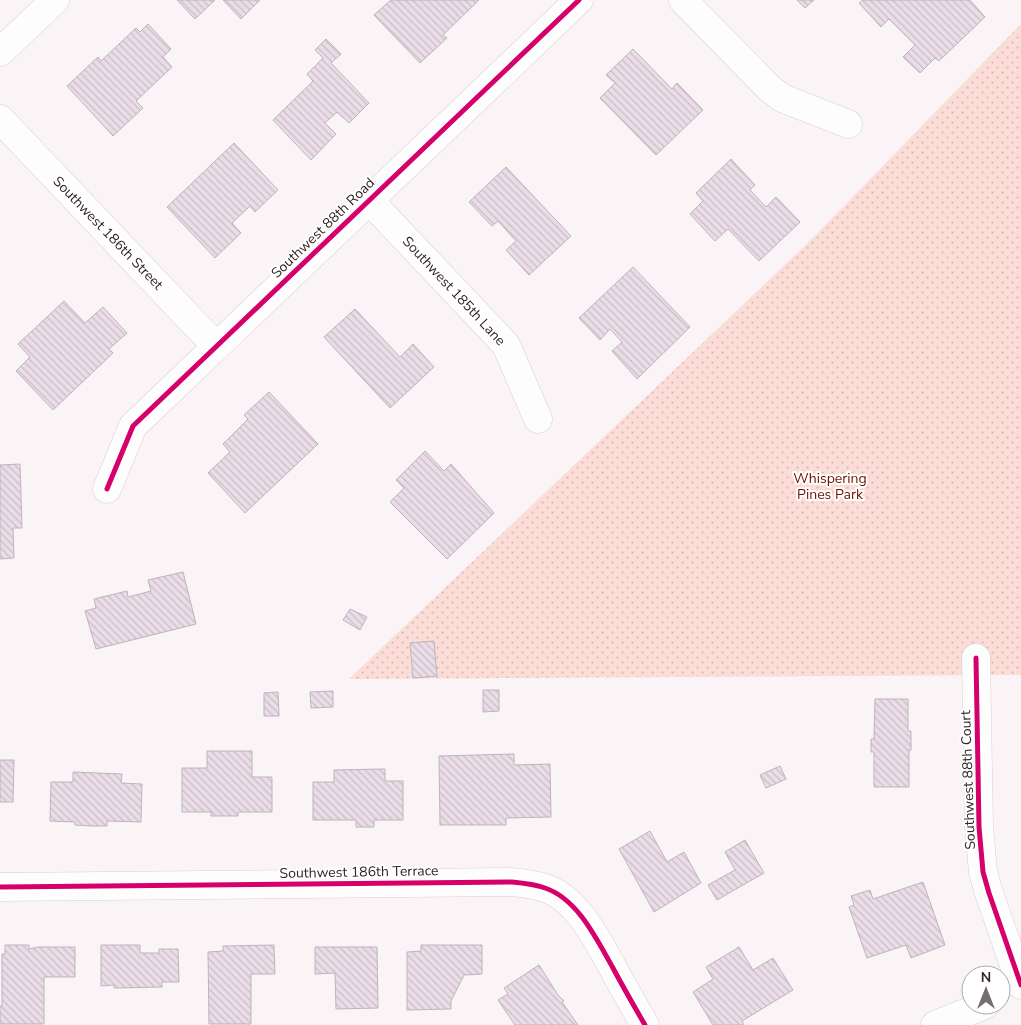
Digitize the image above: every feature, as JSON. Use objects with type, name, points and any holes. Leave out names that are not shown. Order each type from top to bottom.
[{"type":"street","points":[[0,52],[55,0]]},
{"type":"street","name":"Southwest 88th Road","points":[[107,489],[133,426],[579,0]]},
{"type":"street","points":[[683,0],[769,88],[782,98],[848,124]]},
{"type":"street","name":"Southwest 186th Street","points":[[0,120],[217,346]]},
{"type":"street","name":"Southwest 185th Lane","points":[[369,200],[506,345],[538,420]]},
{"type":"street","name":"Southwest 88th Court","points":[[976,658],[979,827],[983,872],[1021,986]]},
{"type":"street","name":"Southwest 186th Terrace","points":[[0,887],[511,882],[528,884],[546,888],[561,896],[576,910],[592,932],[645,1025]]},
{"type":"street","points":[[935,1025],[961,1015]]},
{"type":"green space","name":"Whispering Pines Park","points":[[1021,24],[1021,675],[349,679],[810,241]]},
{"type":"building","points":[[177,0],[215,0],[195,19]]},
{"type":"building","points":[[223,0],[260,0],[241,19]]},
{"type":"building","points":[[391,0],[479,0],[443,35],[447,38],[420,63],[374,15]]},
{"type":"building","points":[[797,0],[814,0],[805,8]]},
{"type":"building","points":[[863,0],[970,0],[985,17],[939,61],[935,58],[920,73],[903,57],[915,45],[889,19],[881,27],[859,3]]},
{"type":"building","points":[[148,24],[171,49],[163,57],[172,67],[136,101],[143,108],[113,136],[67,86],[98,57],[101,61],[136,28],[140,32]]},
{"type":"building","points":[[326,39],[341,54],[331,63],[369,103],[349,123],[337,112],[325,123],[336,134],[311,160],[273,120],[313,81],[307,74],[323,58],[315,50]]},
{"type":"building","points":[[633,49],[672,89],[677,83],[703,110],[656,155],[600,98],[615,83],[606,75]]},
{"type":"building","points":[[234,143],[278,190],[255,212],[250,206],[232,223],[241,233],[215,258],[167,207]]},
{"type":"building","points":[[731,159],[755,185],[750,190],[766,207],[776,197],[800,222],[759,261],[728,229],[715,241],[690,214],[703,201],[696,193]]},
{"type":"building","points":[[506,167],[571,236],[529,275],[506,250],[516,241],[498,221],[492,226],[469,202]]},
{"type":"building","points":[[633,267],[690,327],[637,379],[612,351],[622,342],[610,329],[600,340],[579,318]]},
{"type":"building","points":[[64,301],[85,323],[103,307],[127,333],[109,349],[113,353],[53,410],[16,371],[30,357],[18,344]]},
{"type":"building","points":[[355,309],[400,357],[413,344],[434,367],[390,408],[324,337]]},
{"type":"building","points":[[269,392],[318,444],[245,513],[208,473],[230,452],[223,444],[248,419],[244,415]]},
{"type":"building","points":[[425,451],[444,471],[451,464],[494,513],[447,559],[390,502],[404,488],[396,480]]},
{"type":"building","points":[[20,464],[22,528],[13,528],[14,558],[0,559],[0,465]]},
{"type":"building","points":[[183,572],[196,624],[96,649],[85,611],[96,608],[94,599],[127,591],[128,597],[151,591],[148,580]]},
{"type":"building","points":[[350,609],[367,617],[360,630],[343,620]]},
{"type":"building","points":[[434,641],[437,676],[413,678],[410,643]]},
{"type":"building","points":[[483,690],[499,690],[499,711],[483,712]]},
{"type":"building","points":[[333,691],[333,707],[311,708],[310,692]]},
{"type":"building","points":[[278,692],[279,716],[264,716],[264,693]]},
{"type":"building","points":[[875,699],[908,699],[908,731],[911,731],[909,787],[874,787],[874,752],[871,752],[871,739],[874,739]]},
{"type":"building","points":[[207,751],[252,751],[252,777],[272,777],[272,812],[238,812],[238,816],[211,816],[211,812],[182,812],[182,768],[207,768]]},
{"type":"building","points":[[514,754],[514,765],[550,764],[551,817],[506,818],[506,825],[440,825],[439,756]]},
{"type":"building","points":[[0,760],[14,760],[13,802],[0,802]]},
{"type":"building","points":[[780,766],[786,779],[766,788],[760,775]]},
{"type":"building","points":[[385,769],[385,781],[403,781],[403,820],[374,820],[374,827],[356,827],[356,820],[313,820],[313,782],[334,782],[334,770]]},
{"type":"building","points":[[73,772],[122,774],[121,783],[142,784],[141,822],[107,821],[107,826],[91,826],[75,825],[75,822],[50,821],[51,782],[73,782]]},
{"type":"building","points":[[650,831],[667,862],[684,852],[701,883],[654,912],[619,849]]},
{"type":"building","points":[[745,840],[764,873],[717,900],[708,885],[735,870],[725,852]]},
{"type":"building","points":[[923,882],[945,945],[911,958],[906,945],[867,958],[849,907],[854,905],[851,896],[870,890],[873,899]]},
{"type":"building","points":[[5,945],[29,945],[29,949],[38,947],[75,947],[75,977],[44,977],[44,1024],[0,1024],[2,954],[5,954]]},
{"type":"building","points":[[101,945],[140,945],[140,953],[159,953],[159,949],[178,949],[179,982],[162,982],[162,987],[114,988],[114,985],[101,986]]},
{"type":"building","points":[[274,945],[275,974],[251,974],[251,1024],[209,1024],[208,952],[223,951],[223,946]]},
{"type":"building","points":[[421,945],[482,945],[482,974],[464,975],[451,1001],[451,1009],[407,1010],[407,952],[421,951]]},
{"type":"building","points":[[315,947],[377,947],[378,1008],[336,1009],[335,973],[315,974]]},
{"type":"building","points":[[739,947],[753,970],[773,958],[793,990],[742,1021],[744,1025],[713,1025],[693,992],[713,979],[706,967]]},
{"type":"building","points":[[539,965],[578,1025],[515,1025],[498,1000],[508,994],[504,988]]},
{"type":"cycle path","points":[[107,489],[133,426],[579,0]]},
{"type":"cycle path","points":[[976,658],[979,827],[983,872],[1021,985]]},
{"type":"cycle path","points":[[0,887],[511,882],[528,884],[557,893],[577,911],[600,945],[645,1025]]}]
